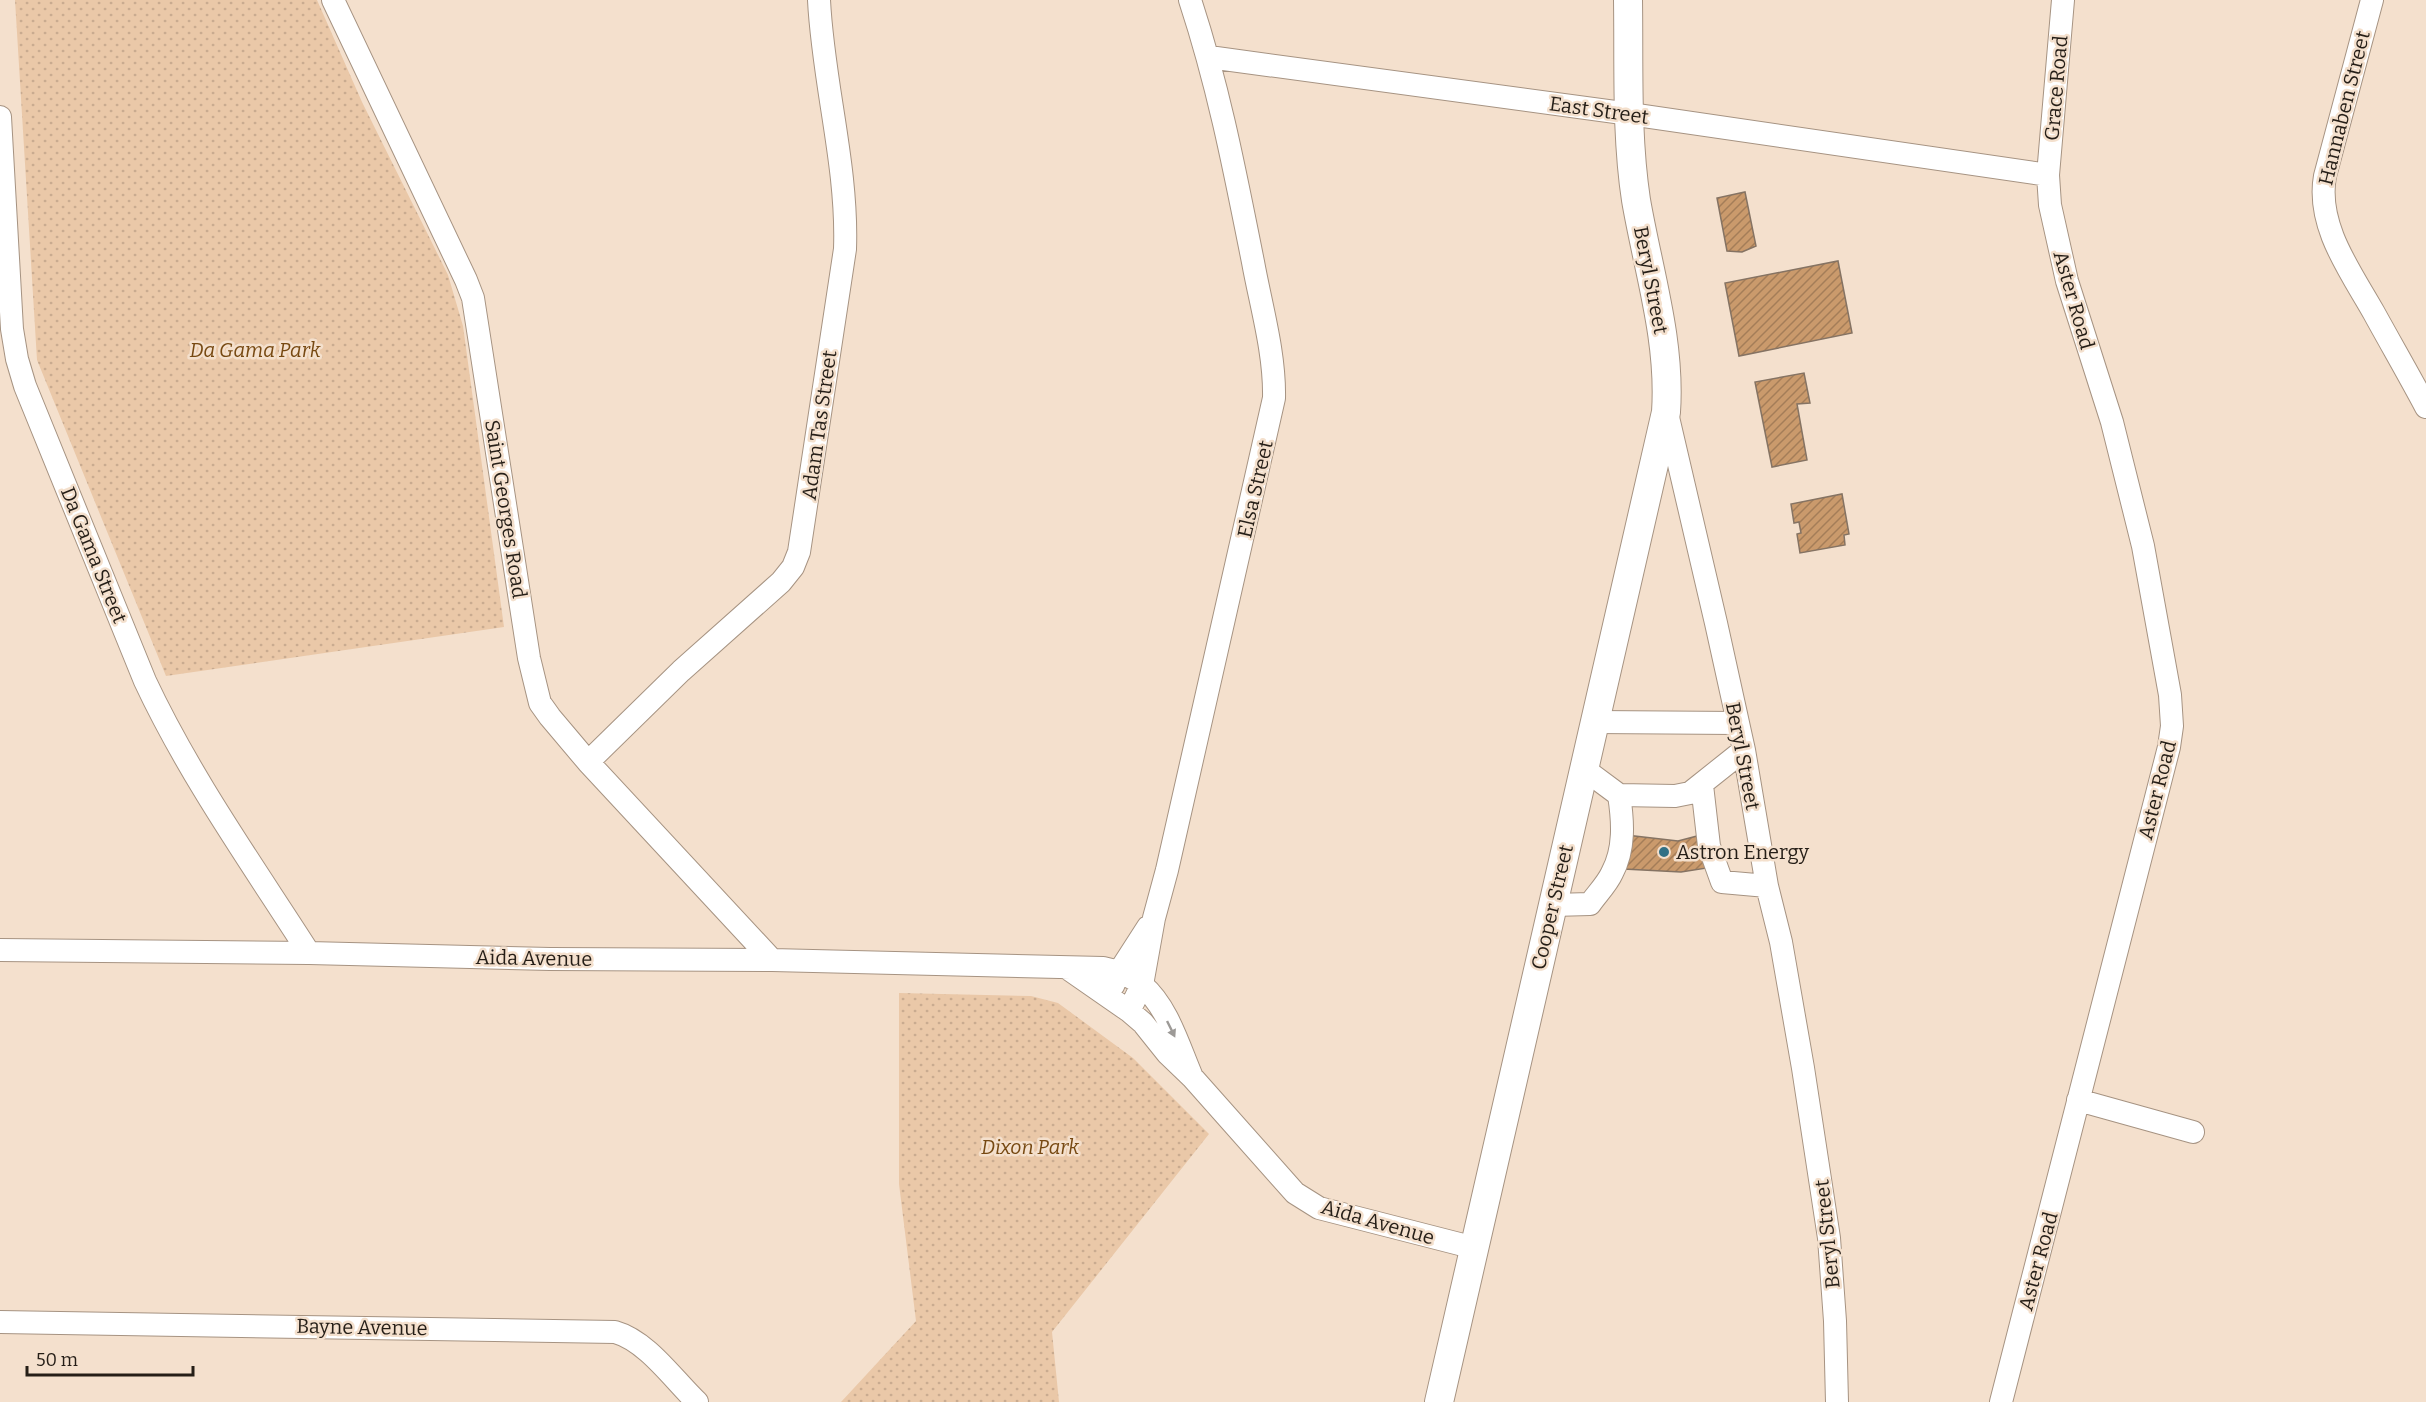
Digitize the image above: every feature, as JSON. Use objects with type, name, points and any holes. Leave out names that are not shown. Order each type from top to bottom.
[{"type":"main road","name":"Beryl Street","points":[[1628,0],[1630,148],[1636,199],[1665,357],[1666,412]]},
{"type":"main road","name":"Cooper Street","points":[[1439,1402],[1666,412]]},
{"type":"street","name":"Saint Georges Road","points":[[333,0],[473,298],[533,681],[540,703],[588,762],[772,960]]},
{"type":"street","name":"Adam Tas Street","points":[[588,762],[681,671],[781,582],[793,567],[799,552],[845,239],[842,183],[820,32],[819,0]]},
{"type":"street","points":[[1190,0],[1209,57]]},
{"type":"street","name":"Grace Road","points":[[2048,175],[2063,0]]},
{"type":"street","name":"Hannaben Street","points":[[2372,0],[2325,176],[2322,190],[2324,206],[2335,242],[2426,407]]},
{"type":"street","name":"East Street","points":[[1209,57],[1630,114],[2048,175]]},
{"type":"street","name":"Elsa Street","points":[[1129,1011],[1142,985],[1154,918],[1167,870],[1274,398],[1269,348],[1223,112],[1209,57]]},
{"type":"street","name":"Da Gama Street","points":[[0,117],[12,329],[25,386],[145,681],[164,722],[192,770],[309,953]]},
{"type":"street","name":"Aster Road","points":[[2001,1402],[2169,747],[2172,726],[2170,695],[2143,546],[2112,422],[2067,281],[2051,213],[2048,175]]},
{"type":"street","name":"Beryl Street","points":[[1666,412],[1744,750],[1767,886],[1781,942],[1819,1166],[1831,1261],[1837,1402]]},
{"type":"street","points":[[1595,722],[1737,723]]},
{"type":"street","points":[[1584,769],[1619,795],[1675,796],[1690,793],[1744,750]]},
{"type":"street","points":[[1702,785],[1709,846],[1722,882],[1767,886]]},
{"type":"street","points":[[1553,905],[1590,904],[1612,874],[1620,853],[1623,820],[1619,795]]},
{"type":"street","name":"Elsa Street","points":[[1108,998],[1119,972],[1154,918]]},
{"type":"street","name":"Aida Avenue","points":[[0,950],[309,953],[550,959],[772,960],[1103,968],[1119,972],[1142,985],[1158,1004],[1192,1077]]},
{"type":"street","name":"Aida Avenue","points":[[1067,968],[1129,1011],[1192,1077],[1295,1193],[1319,1208],[1475,1248]]},
{"type":"street","points":[[2078,1100],[2193,1132]]},
{"type":"street","name":"Bayne Avenue","points":[[0,1322],[615,1332],[627,1335],[640,1344],[697,1402]]},
{"type":"green space","name":"Da Gama Park","points":[[15,0],[317,0],[362,102],[448,275],[463,326],[504,627],[166,676],[37,360]]},
{"type":"green space","name":"Dixon Park","points":[[899,993],[1031,996],[1058,1003],[1133,1058],[1209,1134],[1052,1332],[1059,1402],[841,1402],[916,1321],[899,1184]]},
{"type":"building","points":[[1745,192],[1756,246],[1742,252],[1727,251],[1717,198]]},
{"type":"building","points":[[1838,261],[1852,333],[1739,356],[1725,283]]},
{"type":"building","points":[[1804,373],[1810,403],[1797,404],[1807,460],[1772,467],[1755,382]]},
{"type":"building","points":[[1842,494],[1849,534],[1844,535],[1845,545],[1800,553],[1797,534],[1801,533],[1799,522],[1794,523],[1791,504]]},
{"type":"building","points":[[1626,835],[1678,841],[1701,835],[1707,868],[1681,872],[1624,869]]},
{"type":"place","name":"Astron Energy","points":[[1664,852]]}]
